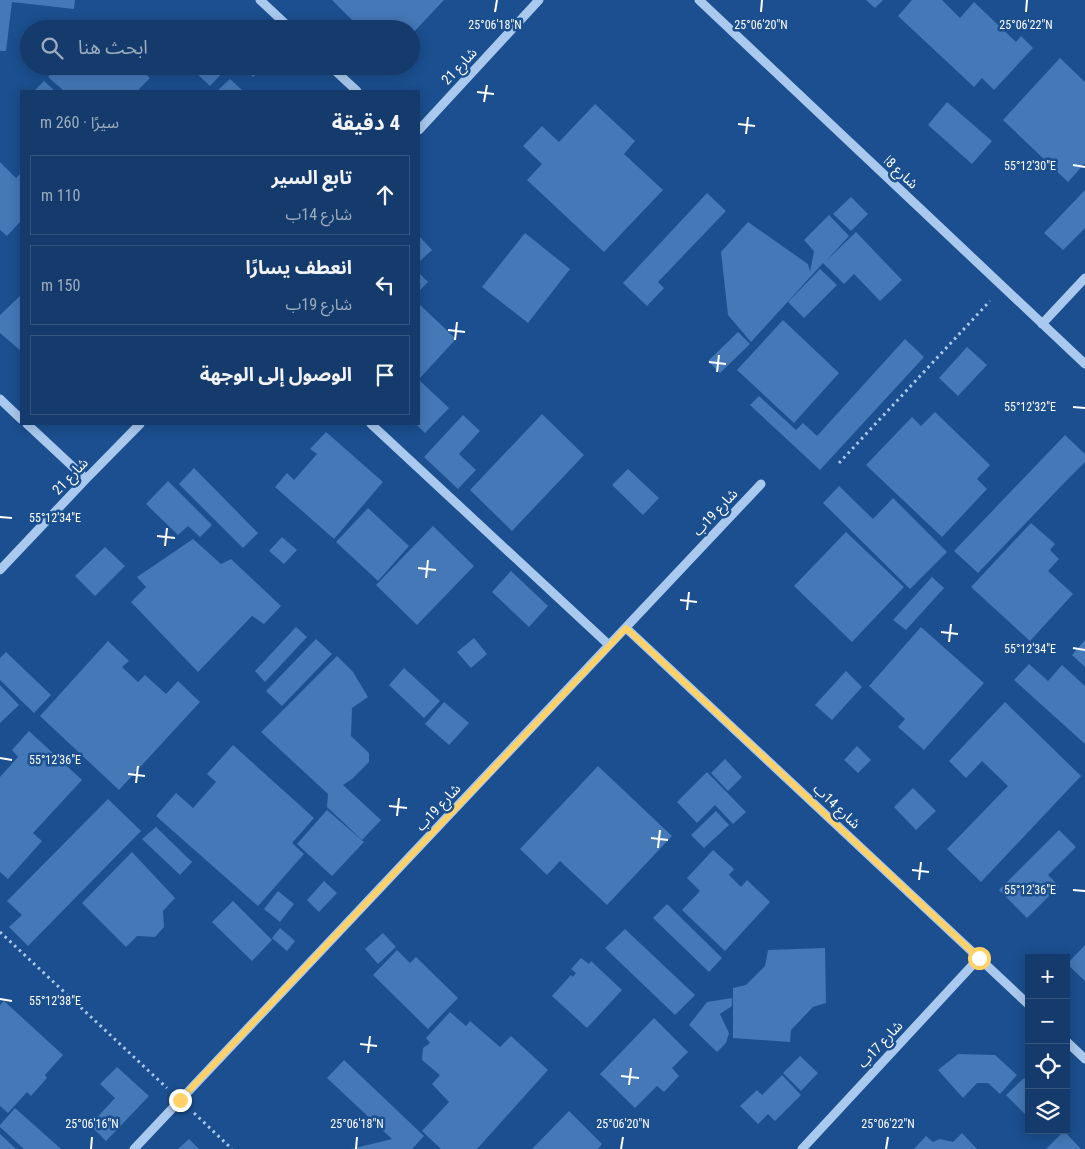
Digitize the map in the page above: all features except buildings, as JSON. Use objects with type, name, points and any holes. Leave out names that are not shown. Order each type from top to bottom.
[{"type":"street","points":[[260,0],[281,20]]},
{"type":"street","name":"شارع 21","points":[[420,129],[539,0]]},
{"type":"street","name":"شارع 8ا","points":[[699,0],[1085,364]]},
{"type":"street","points":[[340,75],[356,90]]},
{"type":"street","points":[[1042,324],[1085,278]]},
{"type":"street","points":[[0,399],[20,417]]},
{"type":"street","points":[[28,425],[86,479]]},
{"type":"street","name":"شارع 21","points":[[0,570],[139,425]]},
{"type":"street","points":[[372,425],[609,646]]},
{"type":"street","name":"شارع 19ب","points":[[134,1149],[761,484]]},
{"type":"street","name":"شارع 14ب","points":[[626,628],[1025,1002]]},
{"type":"street","name":"شارع 17ب","points":[[802,1149],[979,958]]},
{"type":"street","points":[[1069,1044],[1085,1059]]},
{"type":"path","points":[[839,463],[1004,287]]},
{"type":"path","points":[[0,932],[232,1149]]},
{"type":"route","points":[[180,1100],[626,628],[979,958]]}]
